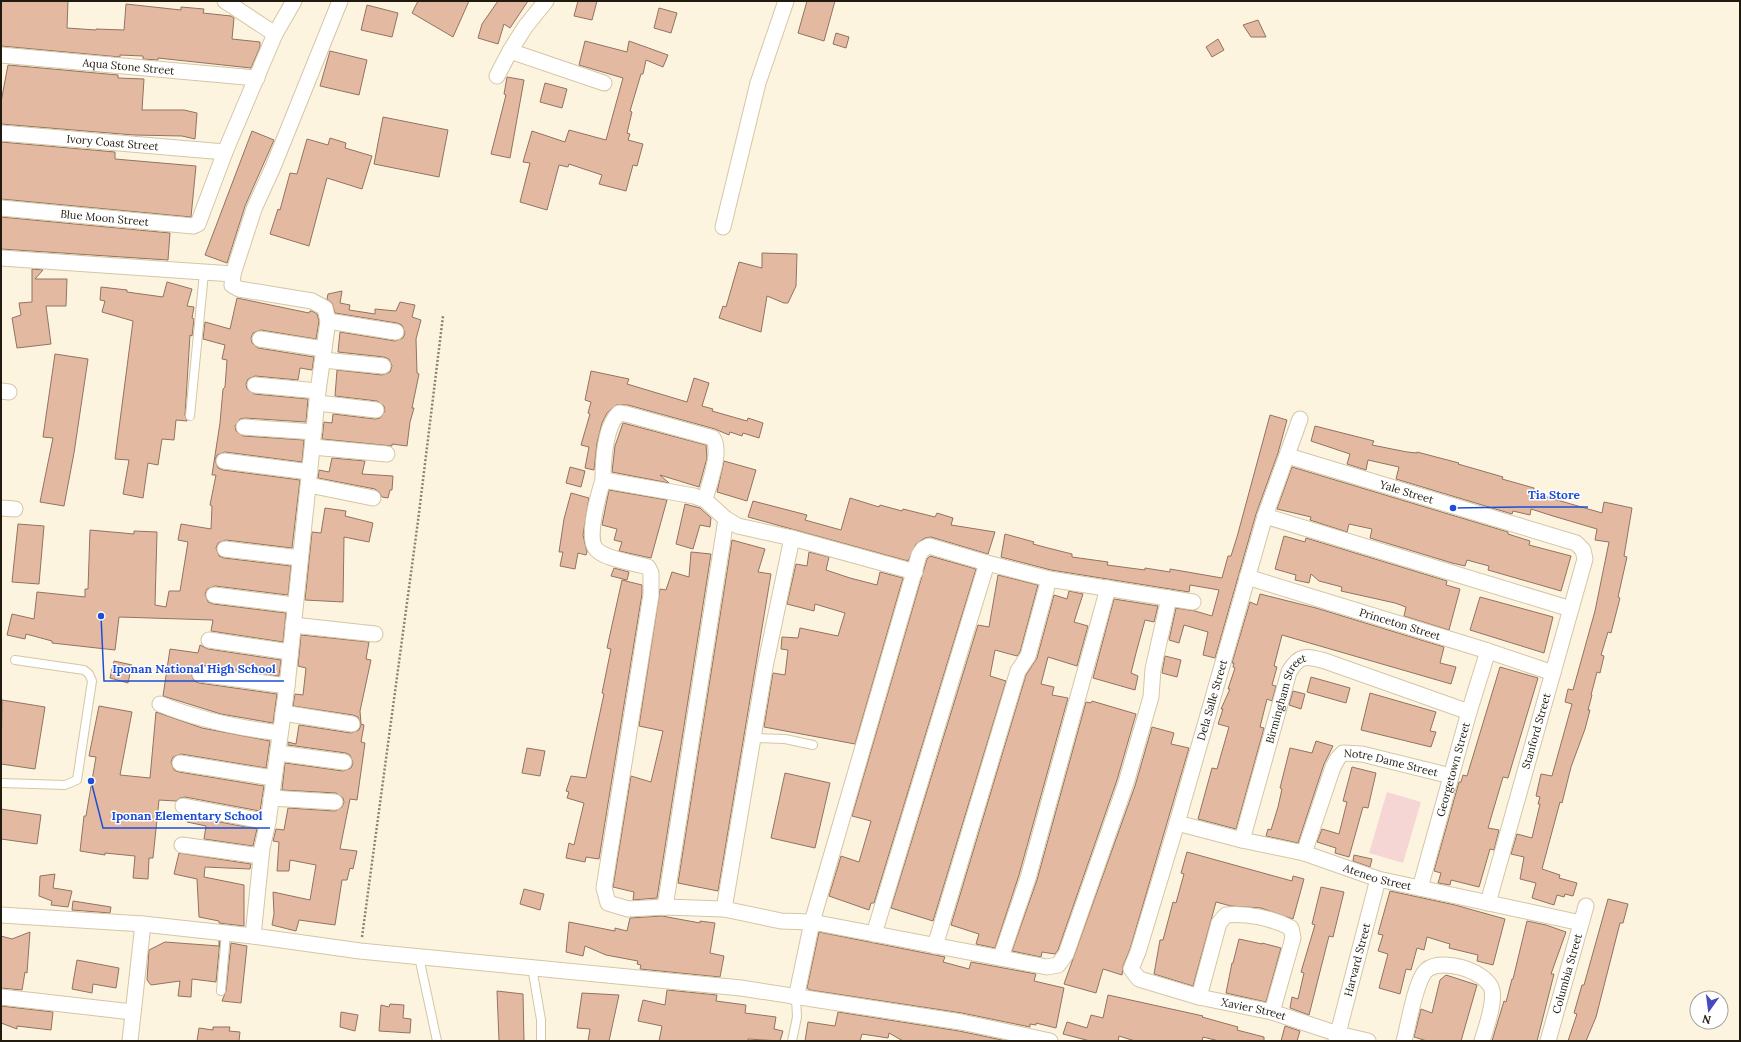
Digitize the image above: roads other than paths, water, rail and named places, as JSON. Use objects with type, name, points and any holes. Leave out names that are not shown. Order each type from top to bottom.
[{"type":"street","points":[[224,1],[275,34]]},
{"type":"street","points":[[225,152],[275,34],[294,1]]},
{"type":"street","points":[[253,936],[261,856],[268,822],[283,713],[294,605],[328,321],[325,308],[312,301],[249,292],[235,288],[232,285],[233,274],[254,209],[273,168],[340,1]]},
{"type":"street","points":[[497,76],[525,27],[546,1]]},
{"type":"street","points":[[723,227],[758,83],[786,1]]},
{"type":"street","points":[[510,51],[604,83]]},
{"type":"street","name":"Aqua Stone Street","points":[[1,55],[257,78]]},
{"type":"street","name":"Ivory Coast Street","points":[[1,133],[225,152]]},
{"type":"street","name":"Blue Moon Street","points":[[1,208],[193,226],[198,224],[225,152]]},
{"type":"street","points":[[1,258],[233,274]]},
{"type":"street","points":[[328,321],[396,332]]},
{"type":"street","points":[[260,339],[324,355],[383,366]]},
{"type":"street","points":[[255,385],[376,410]]},
{"type":"street","points":[[705,500],[717,453],[717,445],[713,438],[626,414],[619,413],[613,419],[603,463],[603,480],[594,519],[593,544],[596,549],[613,558],[648,567],[651,573],[652,583],[604,888],[608,903],[628,909],[665,907],[724,909],[781,921],[812,922],[1047,967],[1058,965],[1066,954],[1126,783],[1151,697],[1153,669],[1170,598]]},
{"type":"street","name":"Dela Salle Street","points":[[1139,979],[1131,969],[1138,952],[1177,822],[1265,516],[1288,456],[1300,419]]},
{"type":"street","points":[[244,427],[387,454]]},
{"type":"street","name":"Yale Street","points":[[1288,456],[1576,543],[1583,550],[1585,559]]},
{"type":"street","points":[[224,461],[310,479],[373,498]]},
{"type":"street","points":[[603,480],[683,494],[705,500],[726,519],[738,526],[792,538],[915,572]]},
{"type":"street","points":[[1265,516],[1571,609]]},
{"type":"street","points":[[665,907],[726,519]]},
{"type":"street","points":[[724,909],[752,738],[776,610],[792,538]]},
{"type":"street","points":[[796,998],[812,922],[919,554],[923,549],[929,546],[986,563],[1049,578],[1193,602]]},
{"type":"street","points":[[225,549],[300,558]]},
{"type":"street","name":"Stanford Street","points":[[1488,903],[1585,559]]},
{"type":"street","points":[[874,934],[986,563]]},
{"type":"street","name":"Princeton Street","points":[[1247,577],[1488,651],[1553,673]]},
{"type":"street","points":[[935,946],[1018,671],[1028,656],[1049,578]]},
{"type":"street","points":[[1001,957],[1028,878],[1108,588]]},
{"type":"street","points":[[214,595],[294,605]]},
{"type":"street","points":[[293,625],[375,634]]},
{"type":"street","points":[[209,640],[290,652]]},
{"type":"street","name":"Georgetown Street","points":[[1420,888],[1469,712],[1488,651]]},
{"type":"street","name":"Birmingham Street","points":[[1242,840],[1289,672],[1294,662],[1302,658],[1313,658],[1325,661],[1469,712]]},
{"type":"street","points":[[200,674],[286,686]]},
{"type":"street","points":[[160,704],[190,716],[216,723],[246,729],[280,733]]},
{"type":"street","points":[[283,713],[352,724]]},
{"type":"street","points":[[278,753],[344,762]]},
{"type":"street","name":"Notre Dame Street","points":[[1304,853],[1333,767],[1343,753],[1362,754],[1451,776]]},
{"type":"street","points":[[180,763],[273,778]]},
{"type":"street","points":[[271,798],[335,802]]},
{"type":"street","points":[[183,806],[268,822]]},
{"type":"street","name":"Ateneo Street","points":[[1177,822],[1242,840],[1304,853],[1378,879],[1581,923]]},
{"type":"street","points":[[182,845],[261,856]]},
{"type":"street","name":"Harvard Street","points":[[1337,1037],[1378,879]]},
{"type":"street","name":"Columbia Street","points":[[1548,1041],[1586,906]]},
{"type":"street","points":[[1,914],[143,924],[253,936],[360,951],[741,988],[796,998],[961,1022],[1050,1041]]},
{"type":"street","points":[[1199,997],[1219,923],[1226,915],[1238,914],[1278,921],[1290,928],[1293,938],[1272,1012]]},
{"type":"street","points":[[130,1041],[132,1012],[143,924]]},
{"type":"street","points":[[1404,1041],[1419,982],[1424,972],[1430,967],[1439,965],[1473,971],[1487,980],[1492,989],[1493,999],[1482,1041]]},
{"type":"street","name":"Xavier Street","points":[[1139,979],[1199,997],[1272,1012],[1337,1037],[1368,1041]]},
{"type":"street","points":[[1,997],[132,1012]]},
{"type":"lane","points":[[190,416],[204,272]]},
{"type":"lane","points":[[1,783],[65,785],[77,780],[92,681],[89,674],[84,670],[15,660]]},
{"type":"lane","points":[[752,738],[780,739],[813,745]]},
{"type":"lane","points":[[221,991],[226,933]]},
{"type":"lane","points":[[419,957],[437,1041]]},
{"type":"lane","points":[[532,968],[541,1020],[541,1041]]},
{"type":"lane","points":[[792,1041],[797,1017],[796,998]]},
{"type":"place","name":"Tia Store","points":[[1453,508]]},
{"type":"place","name":"Iponan National High School","points":[[101,616]]},
{"type":"place","name":"Iponan Elementary School","points":[[91,781]]}]
